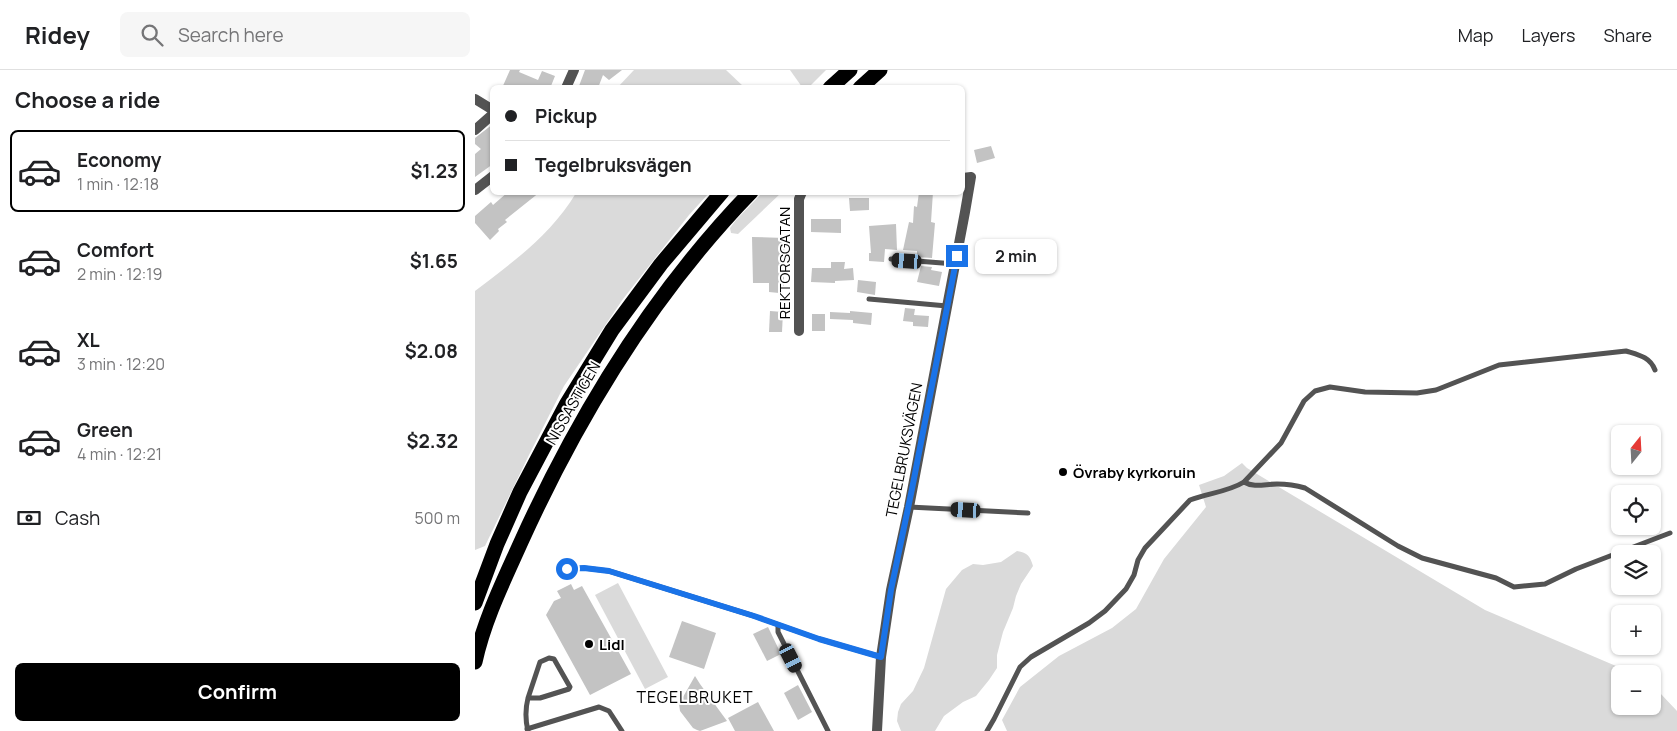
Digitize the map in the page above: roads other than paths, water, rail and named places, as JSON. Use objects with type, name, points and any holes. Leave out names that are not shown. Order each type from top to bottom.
[{"type":"highway","points":[[833,85],[850,70]]},
{"type":"highway","points":[[864,85],[881,70]]},
{"type":"highway","name":"NISSASTIGEN","points":[[475,603],[497,544],[520,492],[567,404],[617,322],[661,264],[719,195]]},
{"type":"highway","name":"NISSASTIGEN","points":[[475,662],[487,620],[520,543],[585,414],[631,340],[677,276],[748,195]]},
{"type":"street","points":[[567,85],[574,70]]},
{"type":"street","points":[[475,99],[490,110]]},
{"type":"street","points":[[475,130],[490,115]]},
{"type":"street","name":"TEGELBRUKSVÄGEN","points":[[965,192],[967,177]]},
{"type":"street","points":[[475,190],[490,178]]},
{"type":"street","name":"REKTORSGATAN","points":[[799,331],[801,195]]},
{"type":"street","name":"TEGELBRUKSVÄGEN","points":[[877,731],[881,657],[891,590],[909,507],[955,264],[965,195]]},
{"type":"lane","points":[[891,260],[955,264]]},
{"type":"lane","points":[[869,299],[947,306]]},
{"type":"lane","points":[[987,731],[1020,667],[1031,657],[1089,624],[1105,611],[1126,589],[1145,548],[1190,500],[1235,488],[1245,482],[1281,442],[1304,401],[1315,391],[1330,387],[1365,392],[1436,390],[1499,364],[1627,351],[1645,357],[1655,370]]},
{"type":"lane","points":[[1245,482],[1251,486],[1275,484],[1305,488],[1398,546],[1422,558],[1496,578],[1514,588],[1545,584],[1576,569],[1670,532]]},
{"type":"lane","points":[[909,507],[1028,513]]},
{"type":"lane","points":[[567,569],[584,568],[609,571],[819,639],[881,657]]},
{"type":"lane","points":[[778,625],[778,632],[828,731]]},
{"type":"lane","points":[[528,698],[540,698],[569,689],[570,687],[554,659],[549,658],[540,662],[528,698],[525,716],[527,730],[599,707],[609,711],[622,731]]},
{"type":"place","name":"Övraby kyrkoruin","points":[[1063,472]]},
{"type":"place","name":"Lidl","points":[[589,644]]},
{"type":"district","name":"TEGELBRUKET","points":[[695,697]]}]
